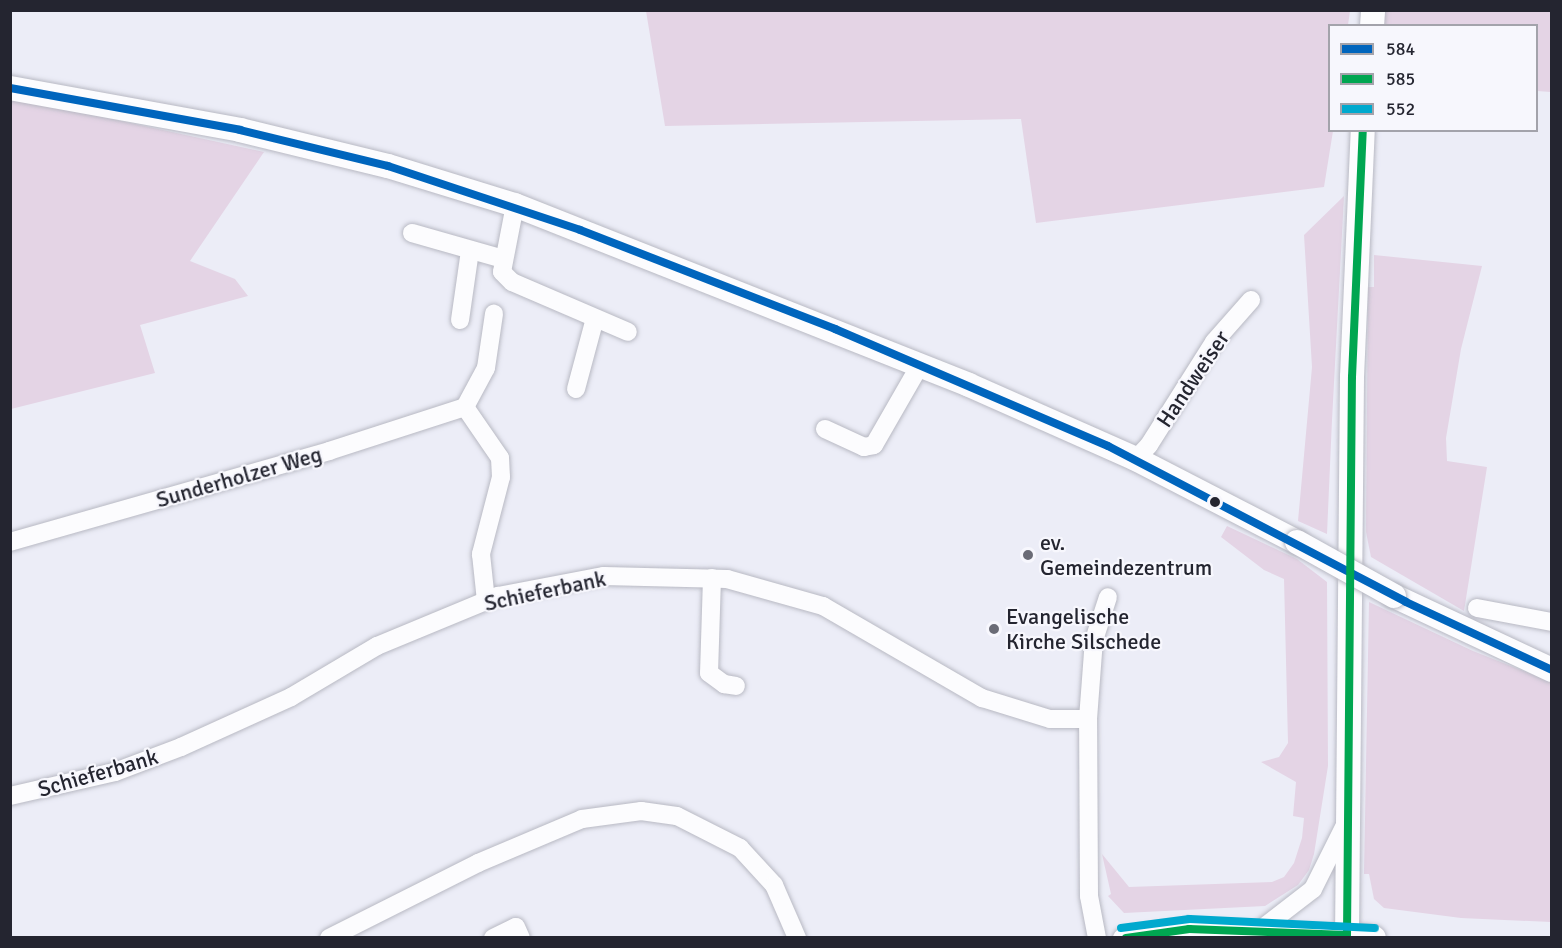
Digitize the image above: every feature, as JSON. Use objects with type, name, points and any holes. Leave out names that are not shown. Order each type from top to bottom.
[{"type":"main road","points":[[10,88],[240,130],[388,166],[515,205],[920,365],[1136,459],[1297,542],[1406,602],[1551,670]]},
{"type":"main road","points":[[1363,132],[1352,376],[1346,823],[1347,936],[1374,938]]},
{"type":"street","points":[[503,266],[515,205]]},
{"type":"street","points":[[412,233],[470,251],[503,266],[512,282],[628,332]]},
{"type":"street","points":[[460,320],[470,251]]},
{"type":"street","name":"Handweiser","points":[[1136,459],[1149,446],[1214,342],[1251,300]]},
{"type":"street","points":[[486,601],[481,554],[501,477],[500,458],[465,407],[486,368],[494,314]]},
{"type":"street","points":[[576,388],[595,318]]},
{"type":"street","points":[[825,429],[864,447],[874,445],[920,365]]},
{"type":"street","name":"Sunderholzer Weg","points":[[10,542],[329,451],[465,407]]},
{"type":"street","name":"Schieferbank","points":[[10,796],[115,772],[181,747],[291,697],[377,646],[486,601],[604,576],[727,579],[823,606],[982,698],[1010,709],[1050,719],[1088,719]]},
{"type":"street","points":[[712,578],[709,673],[724,684],[736,686]]},
{"type":"street","points":[[1097,938],[1089,896],[1088,719],[1094,640],[1108,597]]},
{"type":"street","points":[[1477,608],[1551,621]]},
{"type":"street","points":[[329,938],[478,863],[582,819],[641,811],[677,816],[740,848],[774,885],[797,938]]},
{"type":"street","points":[[1260,930],[1312,888],[1346,823]]},
{"type":"street","points":[[493,938],[516,927],[521,938]]},
{"type":"street","points":[[1122,938],[1189,928],[1347,936]]},
{"type":"shaded area","points":[[646,10],[1350,11],[1348,24],[1328,24],[1328,132],[1333,132],[1324,187],[1036,223],[1021,119],[665,126]]},
{"type":"shaded area","points":[[1383,11],[1551,11],[1551,92],[1538,91],[1538,24],[1381,24]]},
{"type":"shaded area","points":[[11,97],[264,152],[190,261],[235,279],[248,296],[140,325],[155,373],[11,409]]},
{"type":"shaded area","points":[[1344,196],[1327,534],[1298,521],[1312,367],[1304,235]]},
{"type":"shaded area","points":[[1374,255],[1482,266],[1461,349],[1446,438],[1447,461],[1487,467],[1464,611],[1371,557],[1366,532],[1368,287],[1374,287]]},
{"type":"shaded area","points":[[1227,526],[1297,559],[1327,582],[1328,766],[1314,854],[1309,870],[1298,885],[1265,906],[1124,913],[1108,896],[1111,894],[1102,854],[1129,887],[1272,882],[1284,877],[1294,863],[1302,838],[1304,818],[1293,816],[1296,782],[1261,762],[1279,757],[1288,743],[1284,579],[1264,570],[1221,537]]},
{"type":"shaded area","points":[[1369,602],[1473,651],[1551,682],[1551,922],[1461,918],[1384,908],[1374,899],[1369,874],[1364,874]]},
{"type":"transit line","name":"584","points":[[10,88],[240,130],[388,166],[580,230],[835,329],[1108,446],[1406,602],[1552,670]]},
{"type":"transit line","name":"585","points":[[1126,938],[1189,929],[1347,935],[1352,377],[1363,132]]},
{"type":"transit line","name":"552","points":[[1121,928],[1189,919],[1375,928]]},
{"type":"place","name":"ev. Gemeindezentrum","points":[[1028,555]]},
{"type":"place","name":"Evangelische Kirche Silschede","points":[[994,629]]}]
